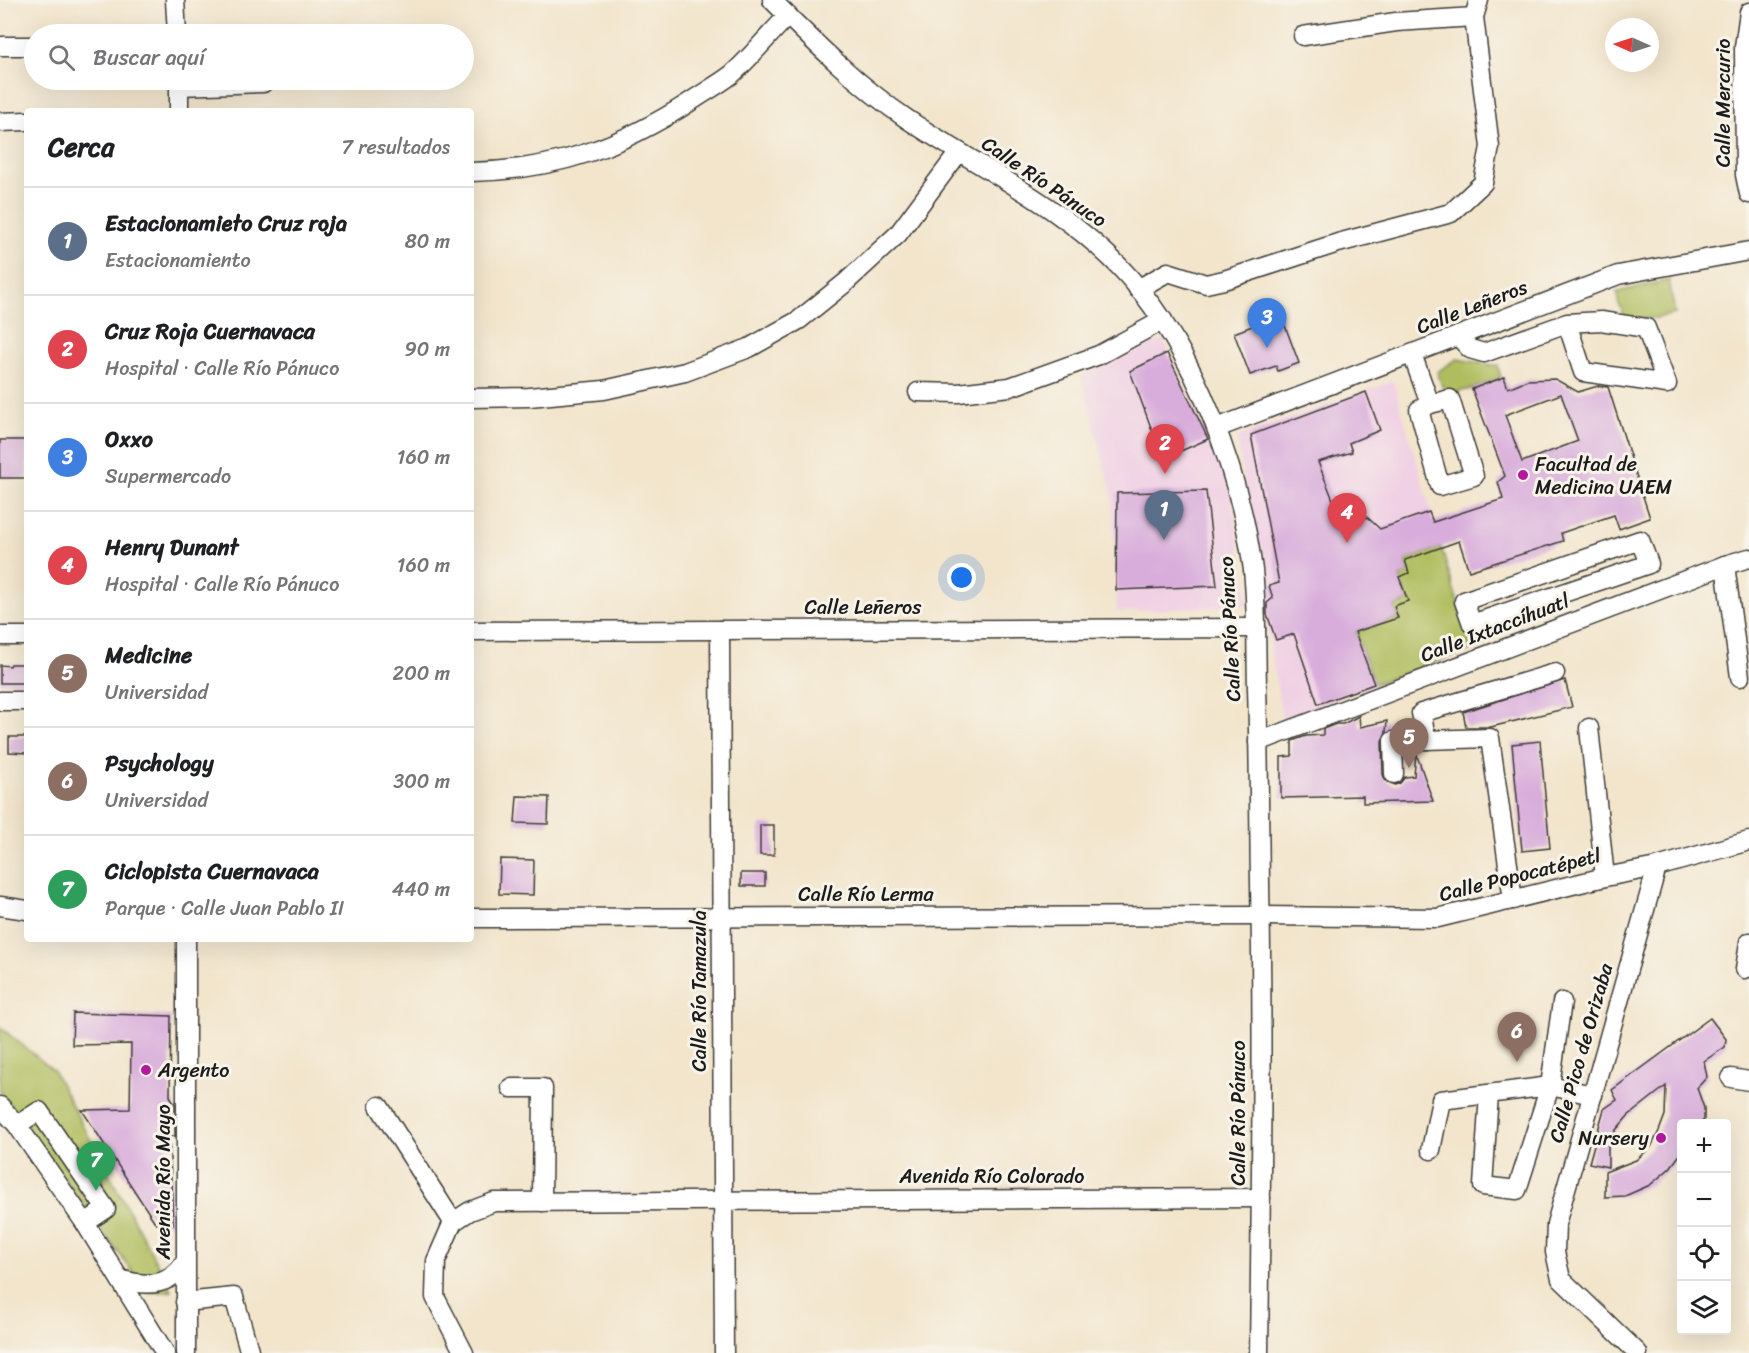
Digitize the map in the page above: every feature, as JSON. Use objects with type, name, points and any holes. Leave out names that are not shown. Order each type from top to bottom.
[{"type":"street","points":[[175,0],[176,24]]},
{"type":"street","name":"Calle Río Pánuco","points":[[772,0],[848,72],[904,117],[1041,202],[1093,239],[1163,320],[1217,429],[1238,495],[1253,569],[1256,627],[1261,916],[1259,1353]]},
{"type":"street","points":[[1138,289],[1168,272],[1206,284],[1224,280],[1338,243],[1451,213],[1483,183],[1490,147],[1477,9],[1304,36]]},
{"type":"street","name":"Calle Mercurio","points":[[1749,12],[1744,47],[1747,110],[1745,175],[1749,194]]},
{"type":"street","points":[[474,172],[504,171],[565,161],[610,145],[668,116],[731,75],[788,16]]},
{"type":"street","points":[[0,46],[24,46]]},
{"type":"street","points":[[179,90],[179,108]]},
{"type":"street","points":[[0,122],[24,121]]},
{"type":"street","points":[[474,398],[529,397],[604,390],[684,372],[749,348],[799,320],[845,283],[898,234],[959,152]]},
{"type":"street","name":"Calle Leñeros","points":[[1217,429],[1618,275],[1749,251]]},
{"type":"street","points":[[1516,314],[1531,337]]},
{"type":"street","points":[[918,392],[958,393],[1010,387],[1099,355],[1163,320]]},
{"type":"street","points":[[1458,336],[1470,349],[1484,353],[1567,323],[1601,321],[1646,328],[1667,384],[1583,372],[1567,323]]},
{"type":"street","points":[[1412,354],[1430,404]]},
{"type":"street","points":[[1450,399],[1474,476],[1440,486],[1419,410],[1430,404],[1450,399]]},
{"type":"street","points":[[1640,540],[1649,564],[1472,624],[1464,602],[1592,557],[1640,540]]},
{"type":"street","points":[[1592,557],[1611,608]]},
{"type":"street","name":"Calle Ixtaccíhuatl","points":[[1258,742],[1725,565],[1749,558]]},
{"type":"street","points":[[1571,564],[1592,615]]},
{"type":"street","points":[[1725,565],[1740,677]]},
{"type":"street","name":"Calle Leñeros","points":[[474,631],[1256,627]]},
{"type":"street","name":"Calle Río Tamazula","points":[[720,630],[724,1353]]},
{"type":"street","points":[[0,636],[24,636]]},
{"type":"street","points":[[1421,713],[1556,673]]},
{"type":"street","points":[[1410,684],[1421,713],[1427,740]]},
{"type":"street","points":[[0,701],[24,701]]},
{"type":"street","points":[[1589,728],[1605,877]]},
{"type":"street","points":[[1394,774],[1393,741],[1490,738],[1513,900]]},
{"type":"street","name":"Calle Popocatépetl","points":[[1261,916],[1438,918],[1605,877],[1657,867],[1749,841]]},
{"type":"street","name":"Calle Pico de Orizaba","points":[[1638,1353],[1561,1279],[1555,1252],[1556,1224],[1657,867]]},
{"type":"street","points":[[0,906],[24,910]]},
{"type":"street","name":"Calle Río Lerma","points":[[474,918],[1261,916]]},
{"type":"street","name":"Avenida Río Mayo","points":[[186,942],[185,1302],[187,1350]]},
{"type":"street","points":[[1744,969],[1749,942]]},
{"type":"street","points":[[1489,1094],[1483,1186],[1517,1190],[1550,1086],[1562,1002]]},
{"type":"street","points":[[1431,1150],[1441,1100],[1550,1086],[1593,1095]]},
{"type":"street","points":[[511,1088],[543,1088],[542,1202]]},
{"type":"street","points":[[0,1106],[17,1125],[85,1223],[165,1353]]},
{"type":"street","points":[[379,1106],[453,1222],[436,1261],[435,1297],[464,1353]]},
{"type":"street","points":[[17,1125],[39,1111],[106,1209],[85,1223]]},
{"type":"street","name":"Avenida Río Colorado","points":[[453,1222],[470,1211],[494,1202],[1261,1198]]},
{"type":"street","points":[[120,1279],[145,1285],[157,1283],[169,1279],[185,1262]]},
{"type":"street","points":[[185,1302],[234,1297],[249,1350]]},
{"type":"shaded area","points":[[1163,339],[1230,488],[1249,605],[1117,612],[1112,494],[1081,376]]},
{"type":"shaded area","points":[[1393,381],[1472,649],[1282,719],[1237,437]]},
{"type":"green space","points":[[1669,280],[1675,314],[1656,318],[1626,319],[1618,302],[1617,292]]},
{"type":"green space","points":[[1457,359],[1498,366],[1501,378],[1472,389],[1445,394],[1437,372]]},
{"type":"green space","points":[[1441,547],[1472,649],[1374,684],[1355,632],[1398,618],[1394,606],[1408,601],[1399,577],[1409,573],[1405,560]]},
{"type":"green space","points":[[0,1027],[53,1070],[172,1291],[148,1293],[0,1091]]},
{"type":"building","points":[[1281,315],[1299,363],[1278,371],[1276,366],[1250,375],[1234,333]]},
{"type":"building","points":[[1167,353],[1208,439],[1162,457],[1130,371]]},
{"type":"building","points":[[1504,377],[1508,388],[1527,380],[1555,379],[1578,392],[1598,386],[1608,387],[1650,518],[1619,529],[1614,515],[1561,533],[1563,541],[1469,571],[1459,541],[1405,560],[1409,573],[1399,577],[1408,601],[1394,606],[1398,618],[1355,632],[1374,684],[1318,704],[1294,634],[1276,640],[1267,614],[1267,603],[1273,598],[1269,586],[1279,583],[1251,435],[1366,392],[1380,430],[1349,443],[1352,452],[1318,462],[1343,525],[1367,517],[1380,529],[1429,512],[1433,522],[1503,499],[1498,482],[1505,476],[1472,389]],"holes":[[[1561,394],[1578,441],[1522,462],[1505,415]]]},
{"type":"building","points":[[0,440],[24,440],[24,478],[0,478]]},
{"type":"building","points":[[1206,491],[1217,586],[1116,590],[1117,493]]},
{"type":"building","points":[[11,664],[24,664],[24,683],[0,683],[0,665],[10,666]]},
{"type":"building","points":[[1565,680],[1572,707],[1491,727],[1466,727],[1463,712]]},
{"type":"building","points":[[1359,716],[1360,727],[1387,721],[1382,741],[1385,780],[1395,785],[1405,777],[1414,776],[1416,753],[1433,801],[1363,803],[1363,796],[1281,798],[1281,757],[1292,756],[1292,741],[1306,736],[1323,735],[1323,729],[1343,724]]},
{"type":"building","points":[[9,737],[24,737],[24,753],[9,752]]},
{"type":"building","points":[[1540,741],[1550,848],[1522,851],[1512,744]]},
{"type":"building","points":[[517,796],[549,797],[548,824],[515,823]]},
{"type":"building","points":[[760,825],[774,825],[774,855],[760,855]]},
{"type":"building","points":[[500,859],[534,860],[533,895],[499,894]]},
{"type":"building","points":[[741,873],[765,873],[765,886],[741,886]]},
{"type":"building","points":[[73,1013],[171,1016],[170,1096],[175,1104],[175,1136],[169,1137],[173,1224],[156,1224],[82,1110],[130,1109],[131,1044],[72,1045]]},
{"type":"building","points":[[1710,1018],[1726,1039],[1725,1047],[1704,1061],[1707,1077],[1697,1088],[1704,1108],[1704,1119],[1677,1119],[1677,1159],[1670,1168],[1650,1185],[1625,1196],[1605,1197],[1605,1172],[1636,1160],[1651,1147],[1665,1115],[1666,1086],[1628,1116],[1616,1130],[1608,1146],[1608,1167],[1589,1163],[1604,1109],[1617,1100],[1612,1090]]},
{"type":"place","name":"Oxxo","points":[[1267,348]]},
{"type":"place","name":"Cruz Roja Cuernavaca","points":[[1165,474]]},
{"type":"place","name":"Facultad de Medicina UAEM","points":[[1523,475]]},
{"type":"place","name":"Estacionamieto Cruz roja","points":[[1164,540]]},
{"type":"place","name":"Henry Dunant","points":[[1347,543]]},
{"type":"place","name":"Medicine","points":[[1409,768]]},
{"type":"place","name":"Psychology","points":[[1517,1062]]},
{"type":"place","name":"Argento","points":[[146,1070]]},
{"type":"place","name":"Nursery","points":[[1661,1138]]},
{"type":"place","name":"Ciclopista Cuernavaca","points":[[96,1191]]}]
